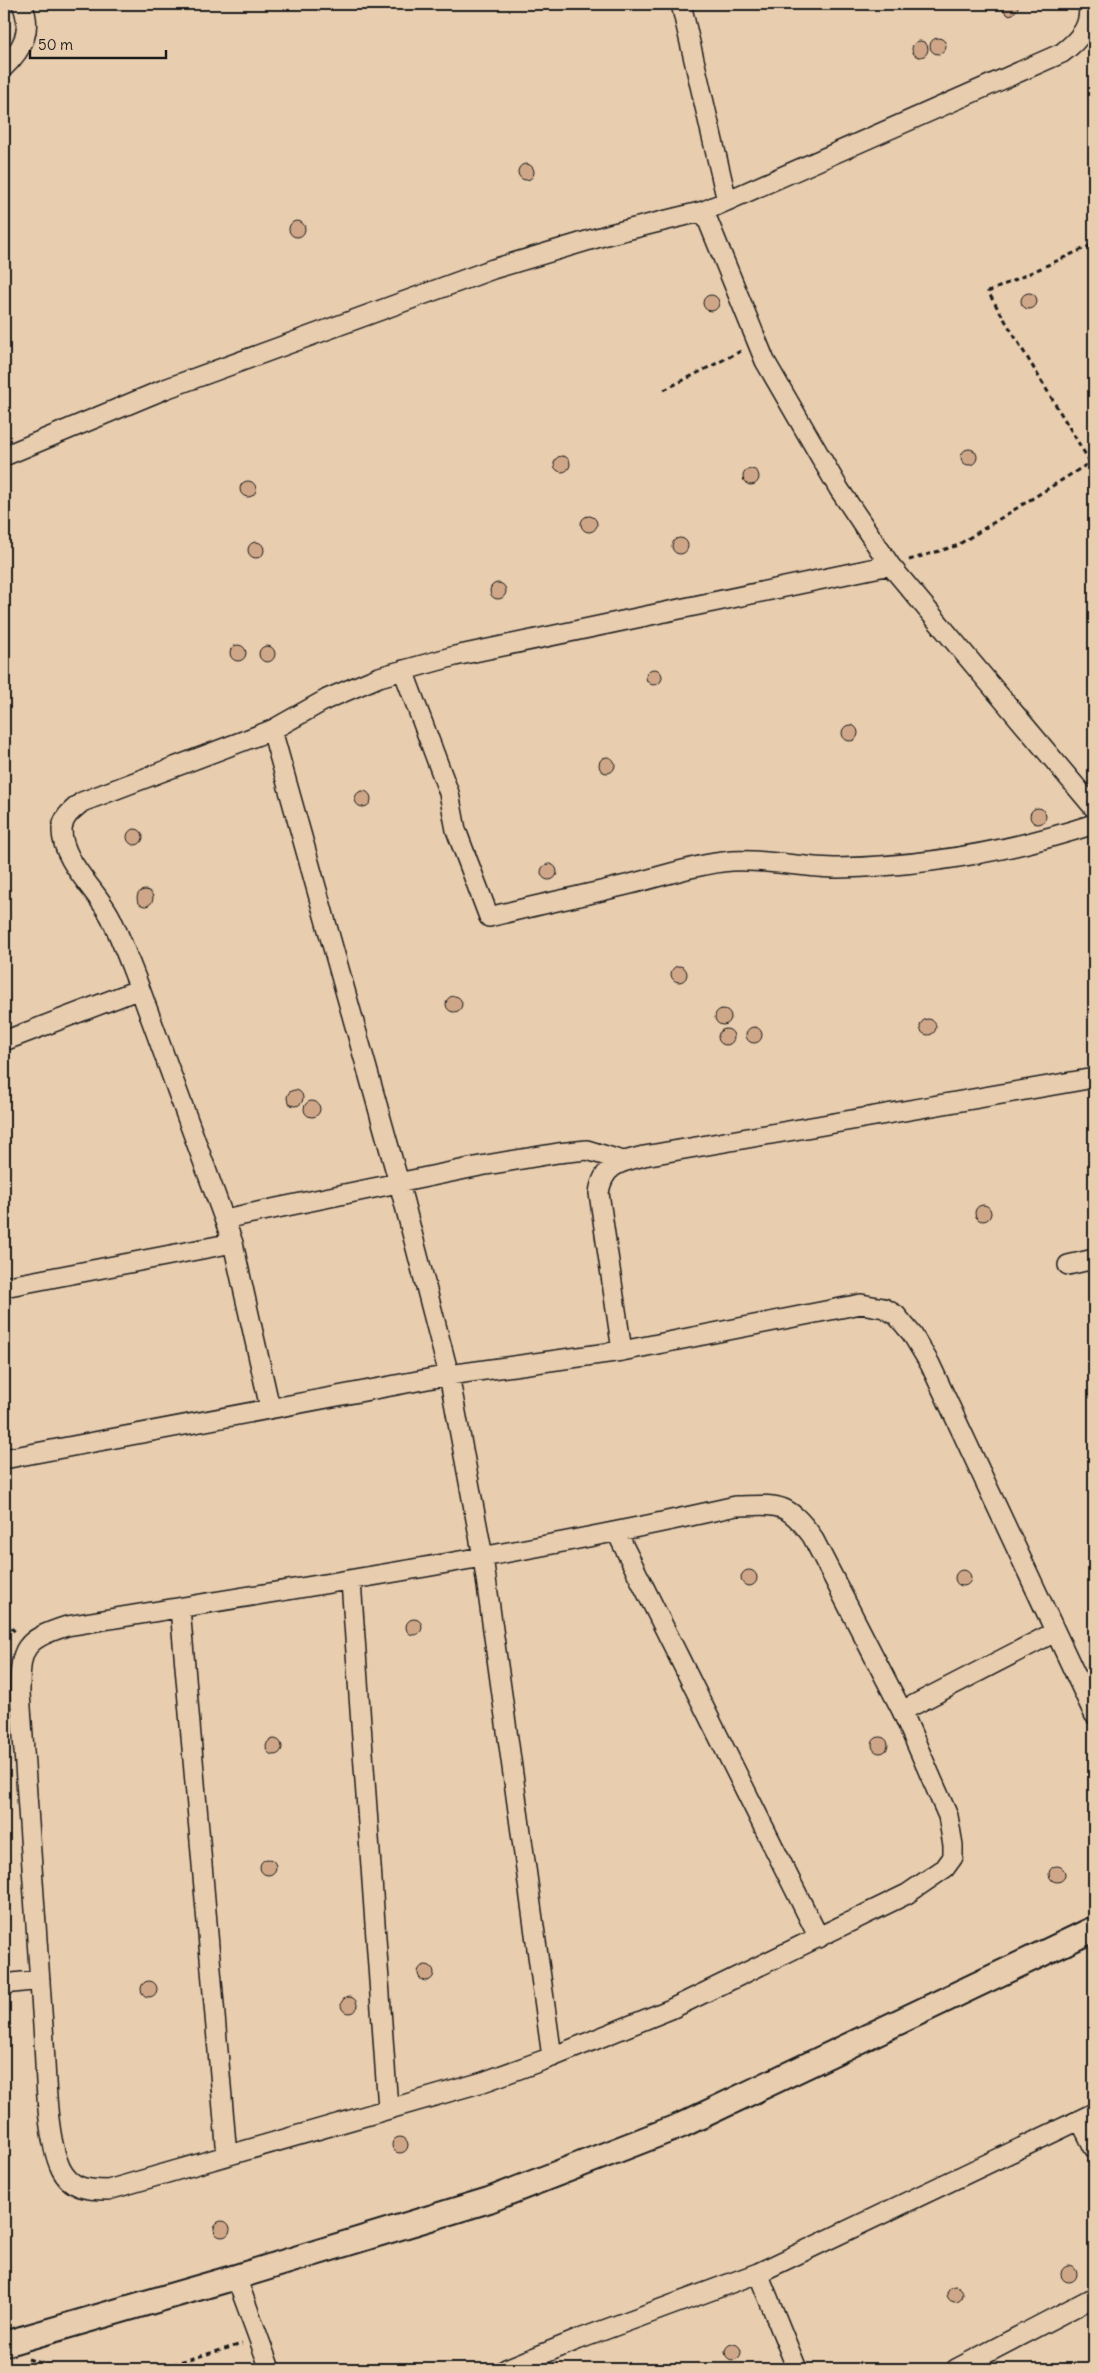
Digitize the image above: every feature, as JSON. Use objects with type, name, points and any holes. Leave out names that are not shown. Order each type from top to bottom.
[{"type":"street","points":[[4,67],[20,50],[25,36],[27,21],[22,4]]},
{"type":"street","points":[[681,4],[727,201]]},
{"type":"street","points":[[4,456],[44,437],[165,389],[493,270],[610,234],[704,211],[1062,53],[1076,42],[1087,26],[1088,4]]},
{"type":"street","points":[[704,211],[765,361],[839,489],[890,565],[1094,808]]},
{"type":"street","points":[[270,1408],[234,1243],[140,989],[111,917],[99,897],[76,868],[66,847],[62,831],[63,821],[82,802],[272,730],[327,699],[378,676],[473,652],[890,565]]},
{"type":"street","points":[[403,670],[449,793],[456,830],[489,917],[623,886],[681,870],[732,861],[837,868],[912,863],[994,850],[1053,838],[1094,824]]},
{"type":"street","points":[[272,730],[399,1183],[449,1374],[483,1557],[552,2057]]},
{"type":"street","points":[[4,1041],[140,989]]},
{"type":"street","points":[[622,1351],[599,1193],[601,1181],[606,1173],[624,1161],[1094,1078]]},
{"type":"street","points":[[224,1219],[480,1166],[587,1150],[624,1161]]},
{"type":"street","points":[[4,1287],[234,1243]]},
{"type":"street","points":[[1068,1264],[1094,1259]]},
{"type":"street","points":[[4,1459],[449,1374],[622,1351],[861,1304],[884,1308],[896,1315],[912,1334],[930,1364],[1094,1714]]},
{"type":"street","points":[[736,1506],[779,1507],[794,1513],[812,1536],[902,1711],[948,1816],[953,1845],[952,1856],[945,1868],[917,1888],[819,1938],[671,2009],[552,2057],[483,2082],[108,2190],[88,2190],[74,2186],[60,2168],[50,2118],[20,1693],[24,1650],[29,1642],[67,1626],[351,1581],[618,1533],[736,1506]]},
{"type":"street","points":[[618,1533],[819,1938]]},
{"type":"street","points":[[351,1581],[388,2109]]},
{"type":"street","points":[[180,1608],[227,2156]]},
{"type":"street","points":[[902,1711],[1055,1632]]},
{"type":"street","points":[[13,2350],[236,2278],[489,2200],[637,2144],[891,2027],[1094,1929]]},
{"type":"street","points":[[4,1984],[40,1980]]},
{"type":"street","points":[[506,2369],[576,2340],[758,2273],[1087,2116],[1094,2148]]},
{"type":"street","points":[[758,2273],[797,2369]]},
{"type":"street","points":[[236,2278],[270,2369]]},
{"type":"street","points":[[956,2369],[1094,2297]]},
{"type":"path","points":[[1090,462],[988,292],[1094,244]]},
{"type":"path","points":[[664,390],[757,342]]},
{"type":"path","points":[[890,565],[956,546],[1094,460]]},
{"type":"path","points":[[155,2369],[260,2339]]},
{"type":"path","points":[[13,2350],[61,2369]]},
{"type":"building","points":[[1003,4],[1017,4],[1018,8],[1013,14],[1008,15],[1003,10]]},
{"type":"building","points":[[938,38],[946,46],[938,54],[930,46]]},
{"type":"building","points":[[920,41],[928,49],[920,57],[912,49]]},
{"type":"building","points":[[526,164],[534,172],[526,180],[518,172]]},
{"type":"building","points":[[297,221],[305,229],[297,237],[289,229]]},
{"type":"building","points":[[1029,293],[1037,301],[1029,309],[1021,301]]},
{"type":"building","points":[[711,295],[719,303],[711,311],[703,303]]},
{"type":"building","points":[[969,449],[977,457],[969,465],[961,457]]},
{"type":"building","points":[[562,456],[570,464],[562,472],[554,464]]},
{"type":"building","points":[[751,469],[759,477],[751,485],[743,477]]},
{"type":"building","points":[[248,481],[256,489],[248,497],[240,489]]},
{"type":"building","points":[[589,516],[597,524],[589,532],[581,524]]},
{"type":"building","points":[[680,538],[688,546],[680,554],[672,546]]},
{"type":"building","points":[[256,542],[264,550],[256,558],[248,550]]},
{"type":"building","points":[[498,583],[506,591],[498,599],[490,591]]},
{"type":"building","points":[[238,645],[246,653],[238,661],[230,653]]},
{"type":"building","points":[[267,646],[275,654],[267,662],[259,654]]},
{"type":"building","points":[[654,669],[662,677],[654,685],[646,677]]},
{"type":"building","points":[[850,725],[858,733],[850,741],[842,733]]},
{"type":"building","points":[[607,757],[615,765],[607,773],[599,765]]},
{"type":"building","points":[[363,791],[371,799],[363,807],[355,799]]},
{"type":"building","points":[[1038,808],[1046,816],[1038,824],[1030,816]]},
{"type":"building","points":[[135,829],[143,837],[135,845],[127,837]]},
{"type":"building","points":[[549,864],[557,872],[549,880],[541,872]]},
{"type":"building","points":[[145,890],[153,898],[145,906],[137,898]]},
{"type":"building","points":[[679,966],[687,974],[679,982],[671,974]]},
{"type":"building","points":[[454,996],[462,1004],[454,1012],[446,1004]]},
{"type":"building","points":[[723,1009],[731,1017],[723,1025],[715,1017]]},
{"type":"building","points":[[928,1019],[936,1027],[928,1035],[920,1027]]},
{"type":"building","points":[[754,1027],[762,1035],[754,1043],[746,1035]]},
{"type":"building","points":[[726,1029],[734,1037],[726,1045],[718,1037]]},
{"type":"building","points":[[295,1090],[303,1098],[295,1106],[287,1098]]},
{"type":"building","points":[[312,1101],[320,1109],[312,1117],[304,1109]]},
{"type":"building","points":[[983,1205],[991,1213],[983,1221],[975,1213]]},
{"type":"building","points":[[749,1570],[757,1578],[749,1586],[741,1578]]},
{"type":"building","points":[[963,1570],[971,1578],[963,1586],[955,1578]]},
{"type":"building","points":[[414,1619],[422,1627],[414,1635],[406,1627]]},
{"type":"building","points":[[880,1737],[888,1745],[880,1753],[872,1745]]},
{"type":"building","points":[[274,1739],[282,1747],[274,1755],[266,1747]]},
{"type":"building","points":[[268,1859],[276,1867],[268,1875],[260,1867]]},
{"type":"building","points":[[1057,1866],[1065,1874],[1057,1882],[1049,1874]]},
{"type":"building","points":[[426,1965],[434,1973],[426,1981],[418,1973]]},
{"type":"building","points":[[149,1981],[157,1989],[149,1997],[141,1989]]},
{"type":"building","points":[[349,1997],[357,2005],[349,2013],[341,2005]]},
{"type":"building","points":[[400,2137],[408,2145],[400,2153],[392,2145]]},
{"type":"building","points":[[222,2221],[230,2229],[222,2237],[214,2229]]},
{"type":"building","points":[[1069,2266],[1077,2274],[1069,2282],[1061,2274]]},
{"type":"building","points":[[955,2286],[963,2294],[955,2302],[947,2294]]},
{"type":"building","points":[[733,2344],[741,2352],[733,2360],[725,2352]]}]
